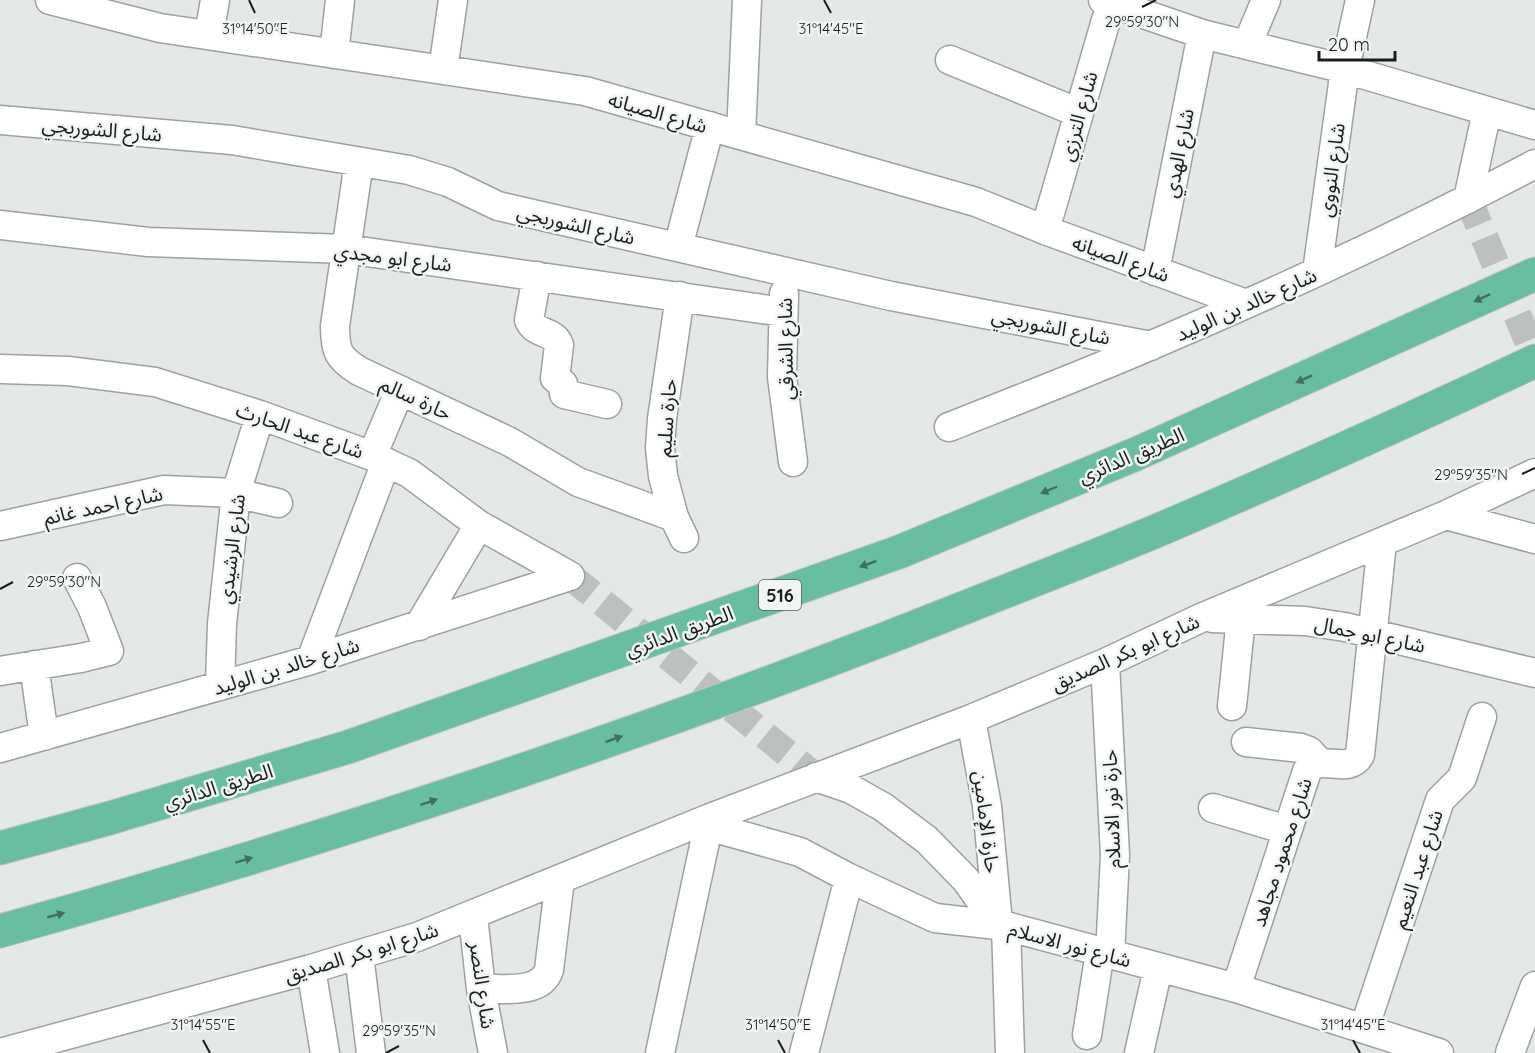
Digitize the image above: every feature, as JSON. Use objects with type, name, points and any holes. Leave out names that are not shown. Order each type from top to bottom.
[{"type":"highway","name":"الطريق الدائري","points":[[0,848],[110,818],[348,747],[899,552],[1136,454],[1535,274]]},
{"type":"highway","points":[[0,931],[138,893],[369,822],[602,744],[767,684],[1171,525],[1407,421],[1535,361]]},
{"type":"street","points":[[208,35],[215,0]]},
{"type":"street","points":[[334,54],[340,0]]},
{"type":"street","points":[[443,70],[453,0]]},
{"type":"street","points":[[741,135],[747,0]]},
{"type":"street","points":[[1247,45],[1266,0]]},
{"type":"street","name":"شارع النووي","points":[[1317,272],[1345,69],[1360,0]]},
{"type":"street","points":[[1107,1],[1202,34],[1345,69],[1535,125]]},
{"type":"street","name":"شارع الترزي","points":[[1045,230],[1079,113],[1107,1]]},
{"type":"street","name":"شارع الصيانه","points":[[72,3],[160,28],[585,91],[976,202],[1045,230],[1246,304]]},
{"type":"street","name":"شارع الهدي","points":[[1155,271],[1202,34]]},
{"type":"street","points":[[950,60],[1079,113]]},
{"type":"street","points":[[1468,199],[1487,111]]},
{"type":"street","name":"شارع الشوربجي","points":[[0,120],[232,140],[410,170],[448,182],[498,206],[891,296],[1151,346]]},
{"type":"street","points":[[678,247],[710,126]]},
{"type":"street","name":"حارة سالم","points":[[359,162],[335,326],[335,345],[344,361],[360,371],[510,442],[578,482],[679,527]]},
{"type":"street","name":"شارع خالد بن الوليد","points":[[949,427],[1151,346],[1246,304],[1468,199],[1535,164]]},
{"type":"street","name":"شارع ابو مجدي","points":[[0,225],[148,242],[346,249],[783,312]]},
{"type":"street","name":"شارع الشرقي","points":[[784,271],[782,377],[793,462]]},
{"type":"street","points":[[537,276],[529,320],[531,326],[536,330],[550,334],[558,340],[555,378],[563,384],[566,396],[607,404]]},
{"type":"street","name":"حارة سليم","points":[[679,527],[663,476],[660,447],[680,296]]},
{"type":"street","name":"شارع عبد الحارث","points":[[0,369],[68,371],[155,382],[260,415],[379,459],[409,473],[478,525],[570,576]]},
{"type":"street","points":[[311,660],[400,390]]},
{"type":"street","name":"شارع الرشيدي","points":[[220,686],[222,624],[236,494],[260,415]]},
{"type":"street","name":"شارع ابو بكر الصديق","points":[[0,1053],[311,969],[417,937],[473,916],[816,777],[971,719],[1105,663],[1201,618],[1446,515],[1535,473]]},
{"type":"street","name":"شارع احمد غانم","points":[[0,526],[164,490],[236,494],[278,503]]},
{"type":"street","points":[[1446,515],[1535,539]]},
{"type":"street","points":[[419,626],[478,525]]},
{"type":"street","name":"شارع محمود مجاهد","points":[[1236,988],[1307,771],[1310,766],[1320,763],[1351,764],[1357,761],[1360,755],[1382,542]]},
{"type":"street","name":"شارع خالد بن الوليد","points":[[0,748],[311,660],[570,576]]},
{"type":"street","points":[[0,671],[109,651],[77,578]]},
{"type":"street","name":"شارع ابو جمال","points":[[1201,618],[1305,621],[1372,632],[1535,673]]},
{"type":"street","points":[[1232,706],[1240,618]]},
{"type":"street","name":"حارة نور الاسلام","points":[[1087,1035],[1105,954],[1115,855],[1105,663]]},
{"type":"street","points":[[34,665],[44,736]]},
{"type":"street","name":"شارع عبد النعيم","points":[[1364,1029],[1440,800],[1462,778],[1482,717]]},
{"type":"street","name":"حارة الإمامين","points":[[971,719],[987,806],[1002,925],[1010,1053]]},
{"type":"street","points":[[1246,742],[1301,748],[1309,751],[1320,763]]},
{"type":"street","points":[[816,777],[851,789],[883,807],[927,840],[966,880],[1002,925]]},
{"type":"street","points":[[1213,808],[1287,830]]},
{"type":"street","points":[[660,1053],[709,822]]},
{"type":"street","name":"شارع نور الاسلام","points":[[709,822],[800,852],[849,878],[935,918],[1002,925],[1236,988],[1439,1053]]},
{"type":"street","points":[[804,1053],[849,878]]},
{"type":"street","points":[[481,989],[532,987],[540,984],[546,978],[549,970],[560,879]]},
{"type":"street","name":"شارع النصر","points":[[473,916],[481,989],[493,1053]]},
{"type":"street","points":[[359,955],[371,1053]]},
{"type":"street","points":[[1139,1053],[1158,968]]},
{"type":"street","points":[[311,969],[325,1053]]},
{"type":"street","points":[[1510,1053],[1535,986]]},
{"type":"tunnel","points":[[1468,199],[1535,357]]},
{"type":"tunnel","points":[[570,576],[816,777]]}]
